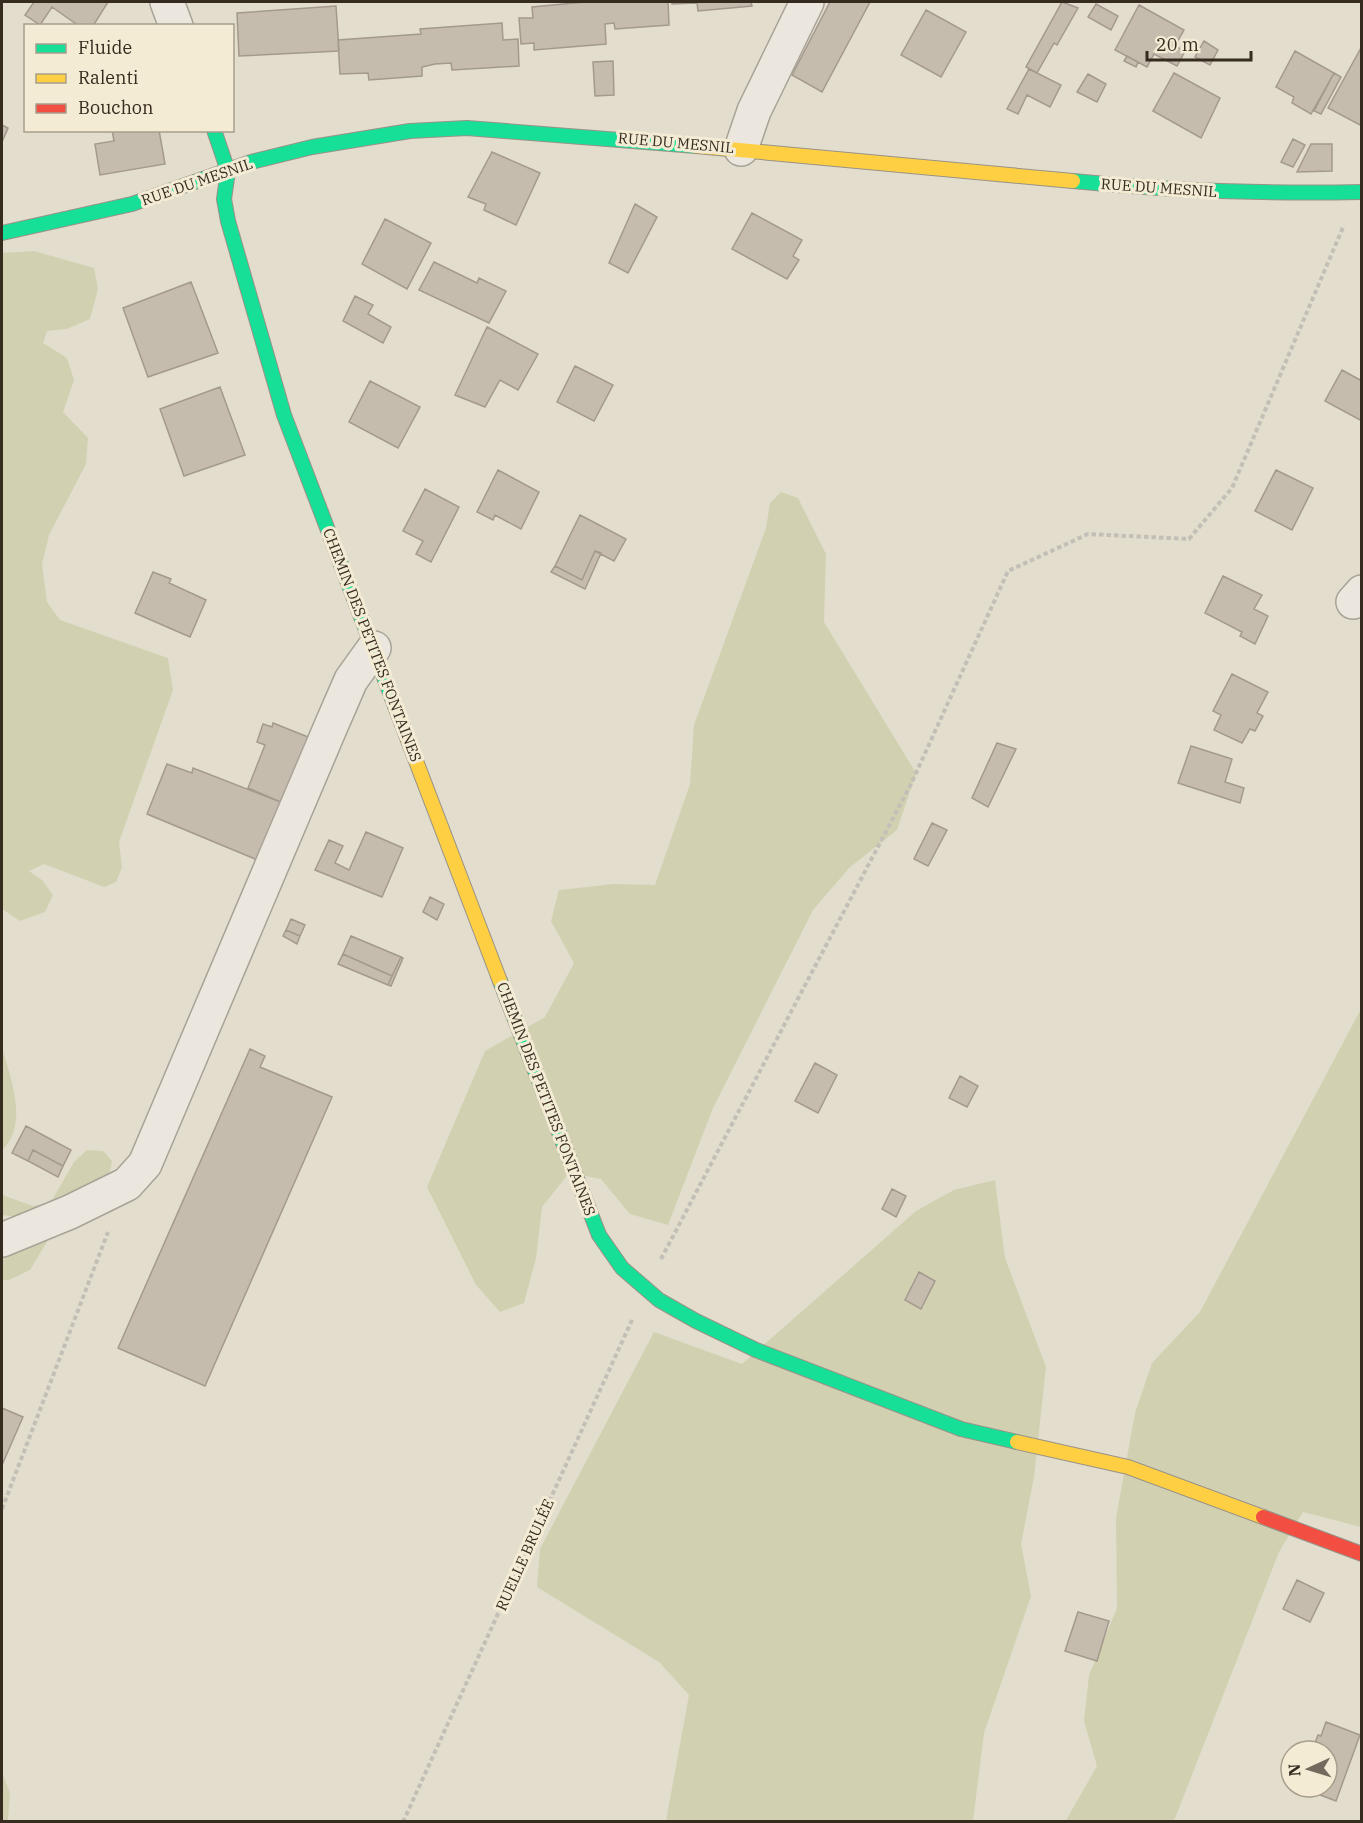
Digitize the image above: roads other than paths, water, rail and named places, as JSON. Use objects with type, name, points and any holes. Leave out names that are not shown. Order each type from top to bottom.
[{"type":"street","points":[[167,2],[175,24]]},
{"type":"street","points":[[741,149],[754,111],[807,2]]},
{"type":"street","name":"RUE DU MESNIL","points":[[2,233],[132,204],[251,162],[350,139],[467,128],[523,130],[741,149],[1174,191],[1254,194],[1360,192]]},
{"type":"street","points":[[215,132],[228,171]]},
{"type":"street","name":"CHEMIN DES PETITES FONTAINES","points":[[228,171],[224,200],[228,221],[284,415],[599,1235],[622,1268],[659,1300],[756,1350],[962,1429],[1128,1467],[1362,1554]]},
{"type":"street","points":[[2,1240],[70,1212],[127,1184],[145,1164],[339,707],[351,680],[374,648]]}]
